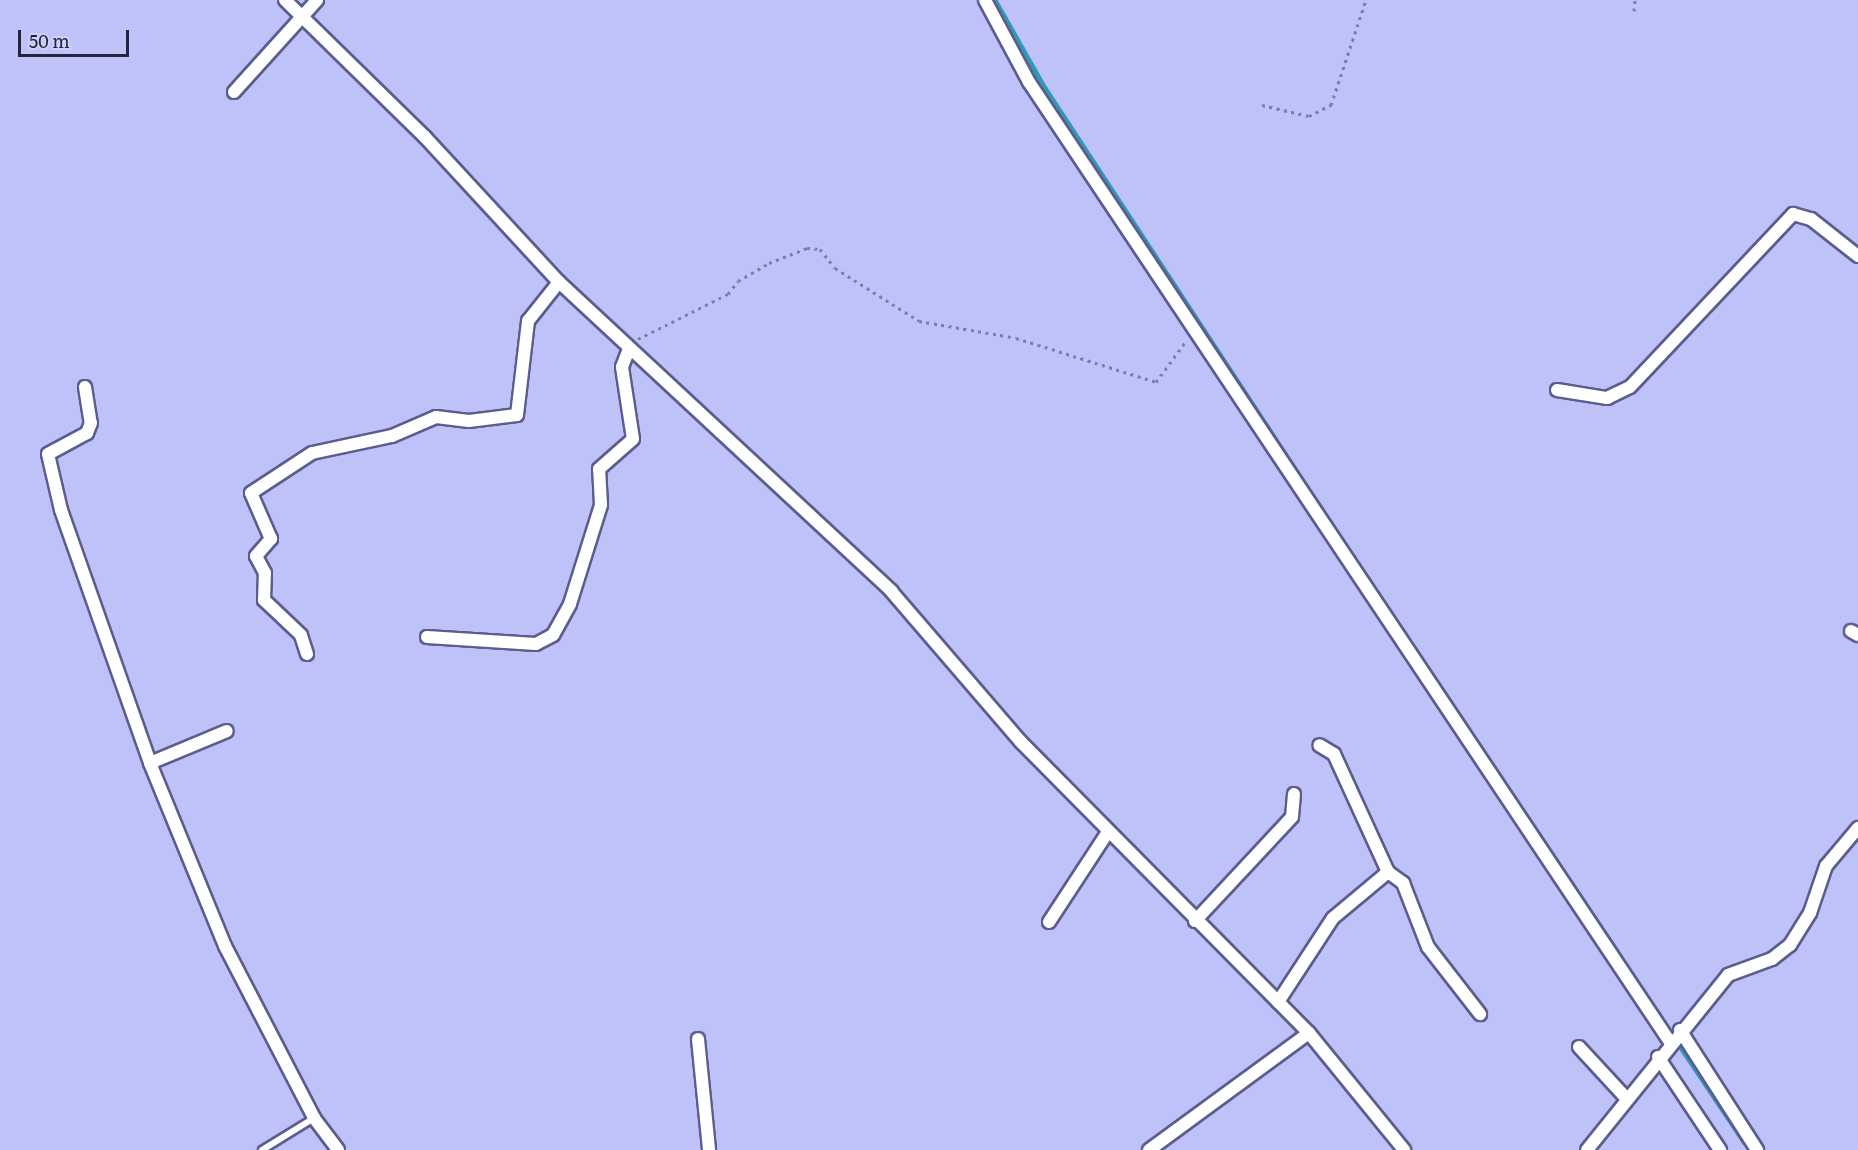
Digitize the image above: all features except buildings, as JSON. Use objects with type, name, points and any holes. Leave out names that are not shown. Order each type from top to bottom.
[{"type":"street","points":[[285,0],[425,137],[559,282],[891,591],[1021,742],[1195,921],[1309,1033],[1404,1150]]},
{"type":"street","points":[[234,92],[301,15],[317,0]]},
{"type":"street","points":[[985,0],[1029,82],[1670,1042]]},
{"type":"street","points":[[1557,390],[1607,398],[1630,387],[1793,214],[1811,219],[1858,256]]},
{"type":"street","points":[[307,654],[301,635],[264,600],[266,578],[256,556],[271,539],[251,493],[312,453],[392,436],[436,417],[469,421],[517,415],[528,321],[559,282]]},
{"type":"street","points":[[426,637],[536,645],[553,635],[570,604],[601,505],[599,469],[633,439],[622,367],[627,347]]},
{"type":"street","points":[[85,387],[91,423],[87,433],[53,447],[46,462],[150,763],[225,946],[314,1118],[338,1150]]},
{"type":"street","points":[[150,763],[227,731]]},
{"type":"street","points":[[1319,745],[1334,754],[1388,872],[1403,883],[1428,947],[1480,1014]]},
{"type":"street","points":[[1195,921],[1292,817],[1294,794]]},
{"type":"street","points":[[1587,1150],[1670,1042],[1728,975],[1772,960],[1790,945],[1810,913],[1826,866],[1858,828]]},
{"type":"street","points":[[1049,922],[1108,832]]},
{"type":"street","points":[[1278,1002],[1333,918],[1388,872]]},
{"type":"street","points":[[1680,1030],[1757,1150]]},
{"type":"street","points":[[1149,1150],[1309,1033]]},
{"type":"street","points":[[698,1039],[709,1150]]},
{"type":"street","points":[[1579,1047],[1627,1100]]},
{"type":"street","points":[[1658,1057],[1720,1150]]},
{"type":"lane","points":[[262,1150],[314,1118]]},
{"type":"path","points":[[1262,105],[1309,116],[1331,105],[1366,0]]},
{"type":"path","points":[[1634,11],[1635,0]]},
{"type":"path","points":[[627,347],[728,294],[738,281],[769,263],[807,248],[820,249],[835,268],[919,321],[1016,338],[1156,382],[1194,329]]},
{"type":"waterway","points":[[995,0],[1045,88],[1332,525]]},
{"type":"waterway","points":[[1410,642],[1617,951]]},
{"type":"waterway","points":[[1682,1049],[1745,1143]]}]
